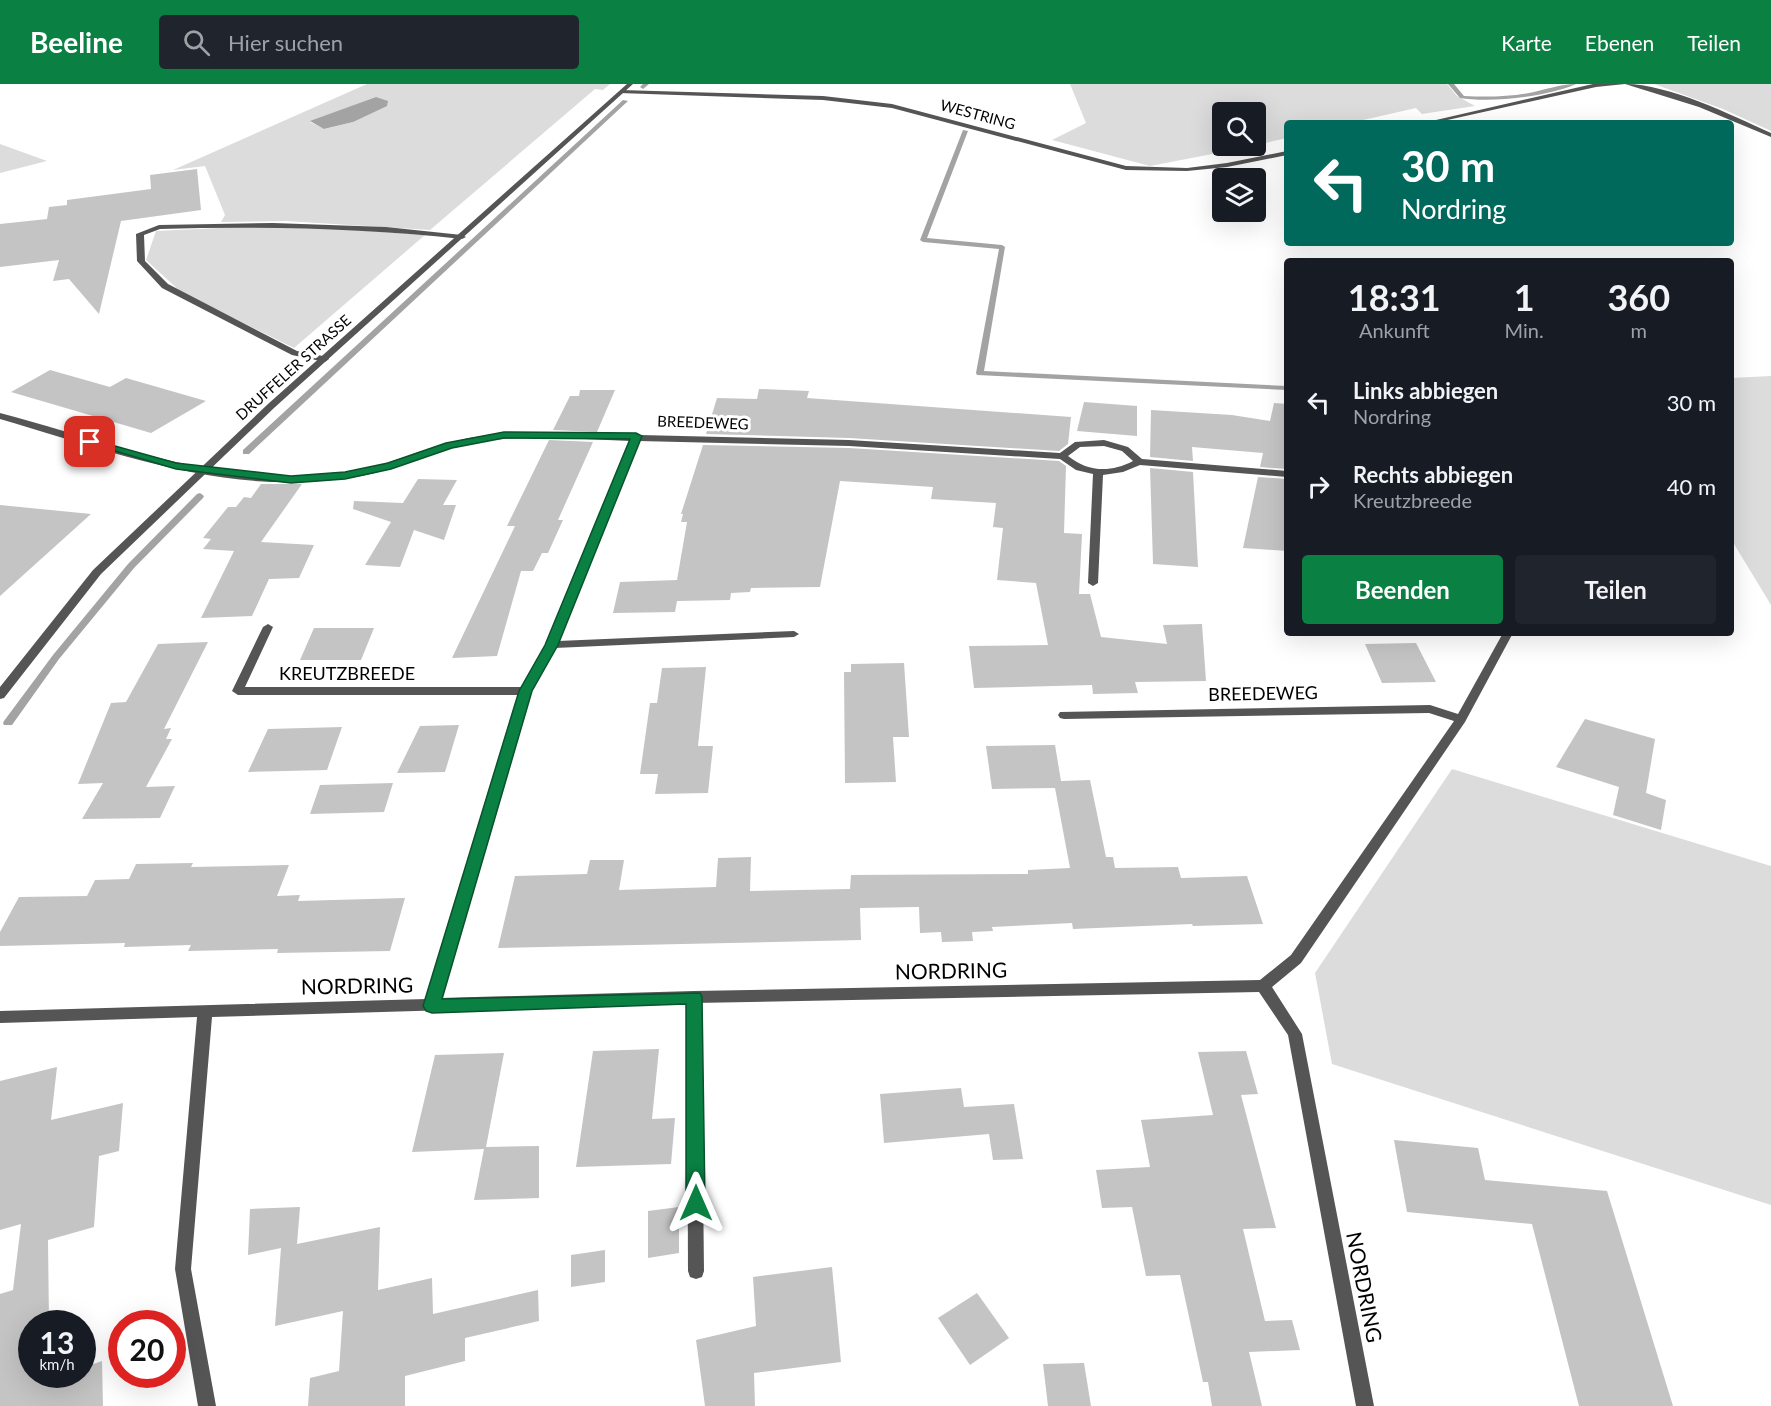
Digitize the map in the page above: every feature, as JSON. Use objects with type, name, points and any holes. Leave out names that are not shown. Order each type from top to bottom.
[{"type":"street","name":"DRUFFELER STRASSE","points":[[0,695],[97,572],[325,359],[630,84]]},
{"type":"street","points":[[1439,120],[1596,85],[1622,84]]},
{"type":"street","points":[[1628,84],[1660,91],[1716,110],[1771,135]]},
{"type":"street","name":"WESTRING","points":[[621,92],[823,98],[882,104],[917,111],[1126,168],[1159,172],[1215,169],[1284,154]]},
{"type":"street","points":[[325,359],[295,353],[165,286],[141,261],[140,234],[159,227],[283,224],[370,228],[462,237]]},
{"type":"street","name":"BREEDEWEG","points":[[0,416],[158,462],[205,470],[291,479],[345,476],[391,466],[450,445],[504,435],[636,436],[849,443],[1062,456],[1073,466],[1098,473],[1124,471],[1139,462],[1284,474]]},
{"type":"street","points":[[432,1006],[525,691],[551,645],[636,436]]},
{"type":"street","name":"BREEDEWEG","points":[[1062,456],[1078,444],[1104,443],[1125,449],[1139,462]]},
{"type":"street","points":[[1093,583],[1098,473]]},
{"type":"street","name":"KREUTZBREEDE","points":[[268,627],[238,691],[525,691]]},
{"type":"street","points":[[551,645],[794,634]]},
{"type":"street","points":[[1263,987],[1296,959],[1461,719],[1506,636]]},
{"type":"street","name":"BREEDEWEG","points":[[1064,715],[1430,709],[1461,719]]},
{"type":"street","name":"NORDRING","points":[[0,1017],[694,997],[1263,987],[1295,1034],[1365,1406]]},
{"type":"street","points":[[694,997],[696,1271]]},
{"type":"street","points":[[205,1011],[183,1269],[207,1406]]},
{"type":"shaded area","points":[[367,84],[610,84],[603,90],[595,89],[430,230],[286,221],[221,222],[225,215],[205,166],[173,170]],"holes":[[[376,97],[353,122],[325,129],[310,122]]]},
{"type":"shaded area","points":[[1070,84],[1447,84],[1457,96],[1475,106],[1422,114],[1416,108],[1363,120],[1284,120],[1284,139],[1266,143],[1266,102],[1212,102],[1212,154],[1150,166],[1052,140],[1086,123]]},
{"type":"shaded area","points":[[1654,84],[1771,84],[1771,131],[1723,109]]},
{"type":"shaded area","points":[[376,97],[388,101],[387,106],[353,122],[324,129],[310,121]]},
{"type":"shaded area","points":[[0,144],[47,161],[0,173]]},
{"type":"shaded area","points":[[282,225],[425,235],[294,348],[181,292],[146,260],[156,231]]},
{"type":"shaded area","points":[[1771,376],[1771,605],[1734,544],[1734,378]]},
{"type":"shaded area","points":[[1452,769],[1771,866],[1771,1205],[1332,1064],[1315,973]]},
{"type":"building","points":[[197,169],[201,210],[121,221],[99,314],[69,279],[53,281],[59,260],[0,267],[0,224],[47,219],[49,207],[67,205],[67,200],[151,189],[150,175]]},
{"type":"building","points":[[50,370],[110,387],[126,378],[206,401],[151,433],[11,392]]},
{"type":"building","points":[[759,389],[809,391],[807,398],[1071,417],[1068,444],[1059,451],[849,438],[706,434],[717,398],[757,399]]},
{"type":"building","points":[[580,390],[615,390],[597,432],[553,430],[570,396],[579,396]]},
{"type":"building","points":[[1084,402],[1137,406],[1137,436],[1077,431]]},
{"type":"building","points":[[1274,403],[1284,404],[1284,469],[1260,467],[1263,453],[1192,447],[1193,461],[1150,457],[1151,410],[1232,415],[1270,421]]},
{"type":"building","points":[[549,440],[593,442],[558,520],[563,520],[548,553],[542,553],[533,571],[521,571],[497,656],[452,658],[515,526],[507,526]]},
{"type":"building","points":[[703,445],[849,448],[1059,461],[1066,466],[1064,533],[1082,534],[1079,594],[1090,594],[1101,637],[1167,644],[1163,625],[1202,624],[1206,681],[1135,682],[1138,693],[1093,694],[1092,685],[974,688],[969,646],[1048,645],[1036,583],[997,580],[1003,528],[993,527],[996,503],[931,499],[933,487],[840,481],[820,587],[751,588],[750,592],[731,593],[730,600],[677,601],[675,612],[613,613],[620,582],[677,580],[687,522],[681,522],[683,514],[681,514]]},
{"type":"building","points":[[1150,468],[1193,472],[1198,567],[1153,564]]},
{"type":"building","points":[[1258,477],[1284,479],[1284,551],[1243,548]]},
{"type":"building","points":[[418,479],[457,480],[443,505],[456,505],[444,540],[414,530],[400,567],[365,565],[391,522],[353,509],[354,501],[403,503]]},
{"type":"building","points":[[261,484],[302,484],[261,542],[314,545],[299,578],[269,579],[252,616],[201,618],[234,551],[203,549],[211,539],[203,538],[228,507],[236,507],[244,497],[251,498]]},
{"type":"building","points":[[0,505],[91,514],[0,596]]},
{"type":"building","points":[[314,628],[374,628],[361,660],[300,660]]},
{"type":"building","points":[[208,642],[164,729],[171,728],[166,739],[172,739],[146,787],[175,786],[160,818],[82,819],[103,783],[78,784],[111,703],[126,702],[158,644]]},
{"type":"building","points":[[1416,643],[1436,682],[1382,683],[1365,644]]},
{"type":"building","points":[[904,663],[909,737],[893,737],[896,782],[845,783],[844,672],[851,672],[851,664]]},
{"type":"building","points":[[706,667],[698,746],[713,746],[708,793],[655,794],[658,774],[640,774],[650,703],[657,703],[662,668]]},
{"type":"building","points":[[1585,719],[1655,739],[1646,793],[1666,800],[1661,830],[1613,815],[1619,787],[1556,767]]},
{"type":"building","points":[[459,725],[445,772],[397,773],[420,726]]},
{"type":"building","points":[[342,727],[327,770],[248,772],[268,729]]},
{"type":"building","points":[[1055,745],[1061,781],[1090,780],[1106,857],[1113,857],[1115,868],[1178,867],[1181,878],[1247,876],[1263,924],[1193,926],[1192,924],[1073,929],[1072,923],[992,927],[993,931],[972,932],[973,941],[942,942],[941,932],[920,933],[919,907],[860,908],[861,940],[498,948],[515,876],[587,874],[590,860],[624,860],[619,890],[716,887],[718,858],[751,857],[750,891],[850,889],[851,875],[1028,874],[1028,870],[1070,868],[1055,788],[992,789],[986,746]]},
{"type":"building","points":[[393,783],[384,812],[310,814],[320,785]]},
{"type":"building","points":[[193,863],[191,867],[289,865],[277,896],[300,895],[298,901],[405,898],[390,951],[277,953],[278,949],[188,951],[191,945],[124,947],[125,943],[0,946],[0,932],[19,897],[87,896],[95,880],[129,879],[136,864]]},
{"type":"building","points":[[659,1049],[652,1119],[675,1118],[671,1164],[576,1167],[593,1051]]},
{"type":"building","points":[[1246,1051],[1258,1094],[1241,1095],[1276,1228],[1243,1229],[1265,1321],[1292,1320],[1300,1350],[1249,1352],[1262,1406],[1212,1406],[1208,1382],[1203,1382],[1180,1275],[1146,1276],[1132,1207],[1102,1208],[1096,1170],[1150,1167],[1141,1120],[1213,1115],[1198,1052]]},
{"type":"building","points":[[504,1053],[486,1147],[539,1146],[539,1198],[474,1200],[484,1149],[412,1152],[435,1055]]},
{"type":"building","points":[[57,1067],[51,1120],[123,1103],[119,1151],[99,1156],[94,1227],[48,1240],[49,1310],[18,1310],[18,1388],[96,1388],[96,1363],[102,1361],[103,1406],[0,1406],[0,1294],[13,1290],[21,1224],[0,1230],[0,1081]]},
{"type":"building","points":[[961,1088],[964,1107],[1014,1104],[1023,1159],[993,1160],[989,1134],[884,1143],[880,1094]]},
{"type":"building","points":[[1394,1140],[1478,1148],[1485,1180],[1607,1191],[1673,1406],[1579,1406],[1532,1224],[1407,1212]]},
{"type":"building","points":[[300,1207],[297,1244],[380,1227],[378,1290],[432,1278],[433,1314],[538,1290],[539,1321],[465,1338],[465,1361],[405,1376],[405,1406],[308,1406],[310,1378],[339,1371],[343,1311],[275,1326],[281,1248],[248,1255],[250,1209]]},
{"type":"building","points":[[679,1207],[679,1253],[648,1258],[648,1211]]},
{"type":"building","points":[[605,1250],[605,1282],[571,1287],[571,1255]]},
{"type":"building","points":[[832,1267],[841,1362],[754,1373],[755,1406],[705,1406],[696,1340],[756,1326],[753,1277]]},
{"type":"building","points":[[977,1293],[1009,1338],[970,1365],[938,1318]]},
{"type":"building","points":[[1084,1363],[1091,1406],[1048,1406],[1043,1364]]},
{"type":"waterway","points":[[643,87],[646,84]]},
{"type":"waterway","points":[[1451,84],[1462,97],[1477,98],[1505,98],[1573,84]]},
{"type":"waterway","points":[[246,452],[625,101]]},
{"type":"waterway","points":[[965,131],[923,240],[1002,247],[980,373],[1284,388]]},
{"type":"waterway","points":[[8,723],[56,657],[131,566],[200,496]]},
{"type":"route","points":[[90,442],[176,466],[291,479],[345,476],[391,466],[450,445],[504,435],[636,436],[551,645],[525,691],[432,1006],[694,997],[696,1203]]}]
